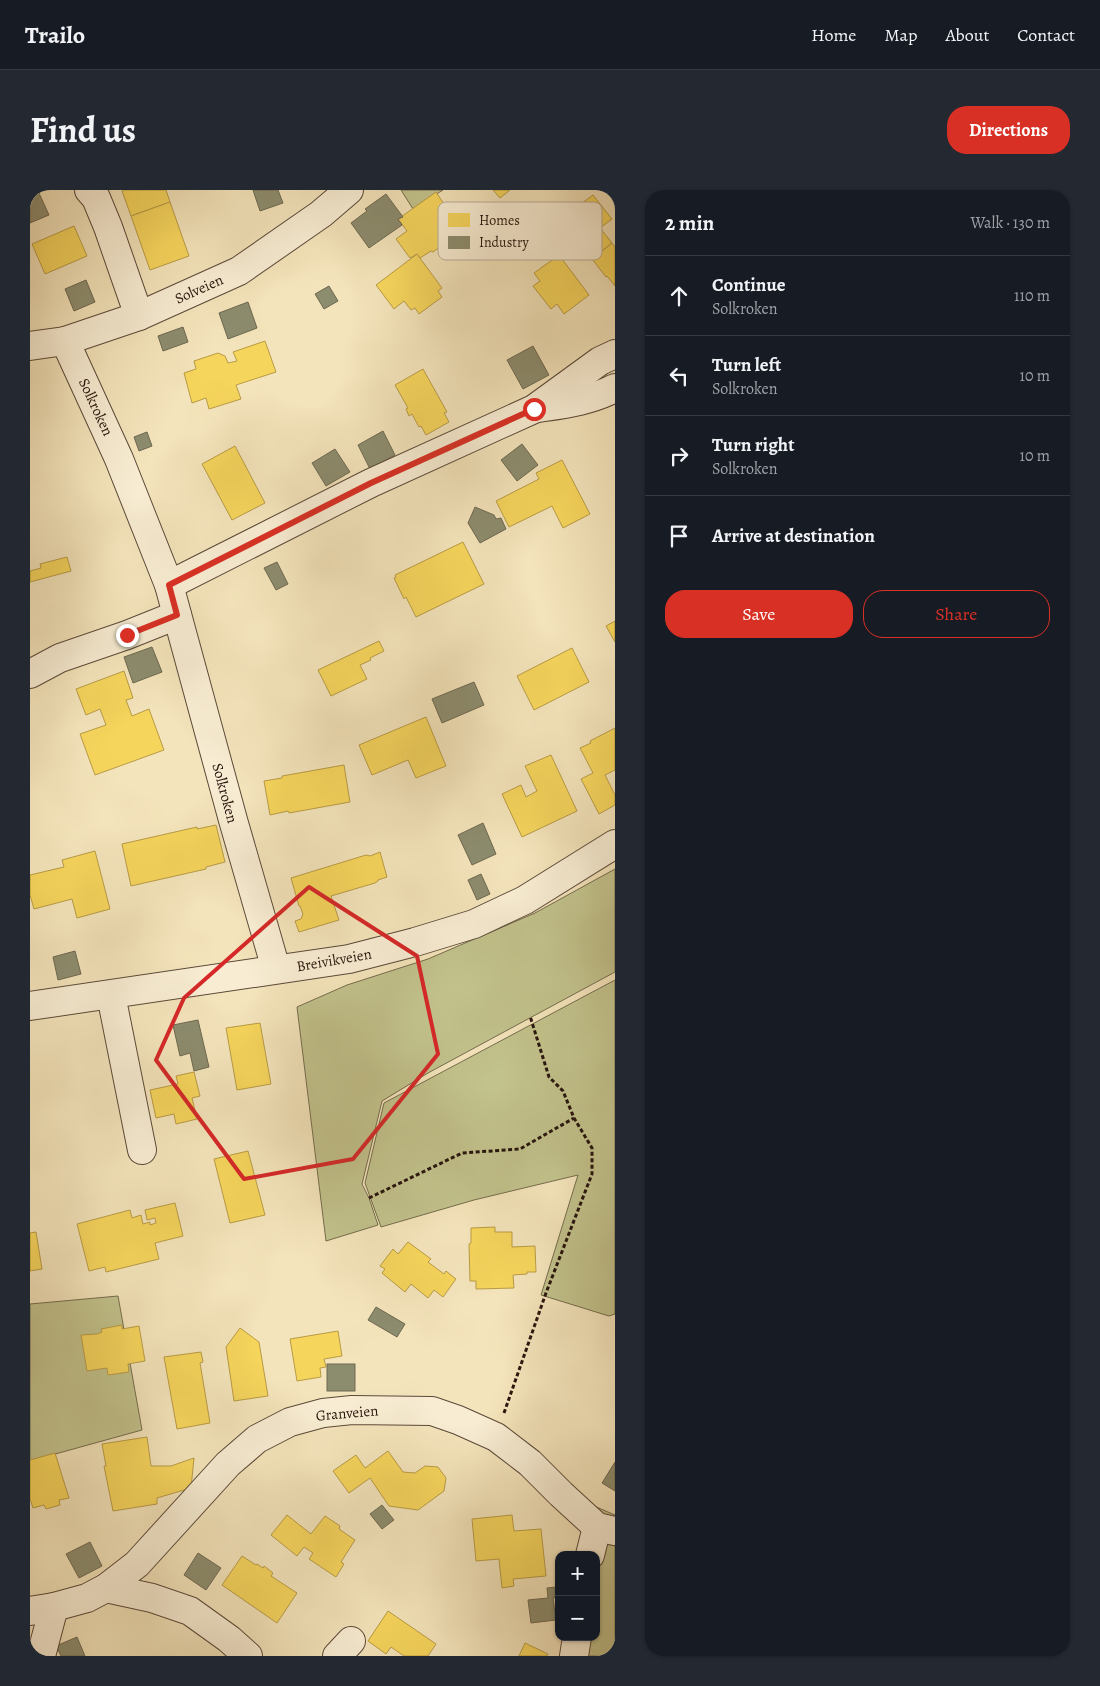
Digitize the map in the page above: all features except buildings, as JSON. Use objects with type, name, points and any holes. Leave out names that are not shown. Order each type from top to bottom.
[{"type":"street","name":"Solveien","points":[[30,346],[65,341],[139,316],[239,271],[321,214],[349,190]]},
{"type":"street","points":[[92,191],[108,227],[139,316]]},
{"type":"street","name":"Solkroken","points":[[65,341],[120,459],[169,585],[232,820],[276,970]]},
{"type":"street","points":[[169,585],[371,483],[534,409],[600,361],[615,354]]},
{"type":"street","points":[[534,409],[598,397],[615,388]]},
{"type":"street","points":[[30,674],[60,658],[127,635],[177,615]]},
{"type":"street","name":"Breivikveien","points":[[30,1006],[349,959],[415,942],[474,924],[525,900],[615,844]]},
{"type":"street","points":[[111,995],[142,1150]]},
{"type":"street","name":"Granveien","points":[[42,1609],[86,1598],[106,1588],[137,1564],[228,1464],[257,1440],[290,1422],[323,1413],[352,1410],[432,1411],[458,1420],[496,1437],[530,1463],[561,1494],[606,1529]]},
{"type":"street","points":[[592,1551],[606,1529]]},
{"type":"street","points":[[106,1588],[152,1598],[190,1611],[229,1639],[248,1656]]},
{"type":"street","points":[[41,1656],[42,1609]]},
{"type":"street","points":[[574,1656],[576,1641]]},
{"type":"path","points":[[496,1437],[546,1293],[592,1174],[592,1148],[574,1118],[563,1091],[549,1077],[530,1016]]},
{"type":"path","points":[[369,1198],[462,1153],[520,1149],[574,1118]]},
{"type":"highlighted area","points":[[309,887],[417,956],[438,1054],[353,1159],[244,1179],[156,1060],[184,998]]},
{"type":"green space","points":[[401,190],[443,190],[413,209]]},
{"type":"green space","points":[[615,869],[615,972],[428,1073],[382,1101],[362,1184],[378,1225],[326,1241],[297,1007],[347,985],[428,959],[535,913]]},
{"type":"green space","points":[[615,980],[615,1314],[609,1316],[541,1295],[578,1175],[474,1200],[381,1227],[365,1183],[384,1103]]},
{"type":"green space","points":[[118,1296],[142,1430],[30,1461],[30,1304]]},
{"type":"green space","points":[[594,1506],[615,1515],[615,1656],[578,1656],[580,1641],[600,1641],[600,1551],[596,1551]]},
{"type":"route","points":[[127,635],[177,615],[169,585],[371,483],[534,409]]}]
